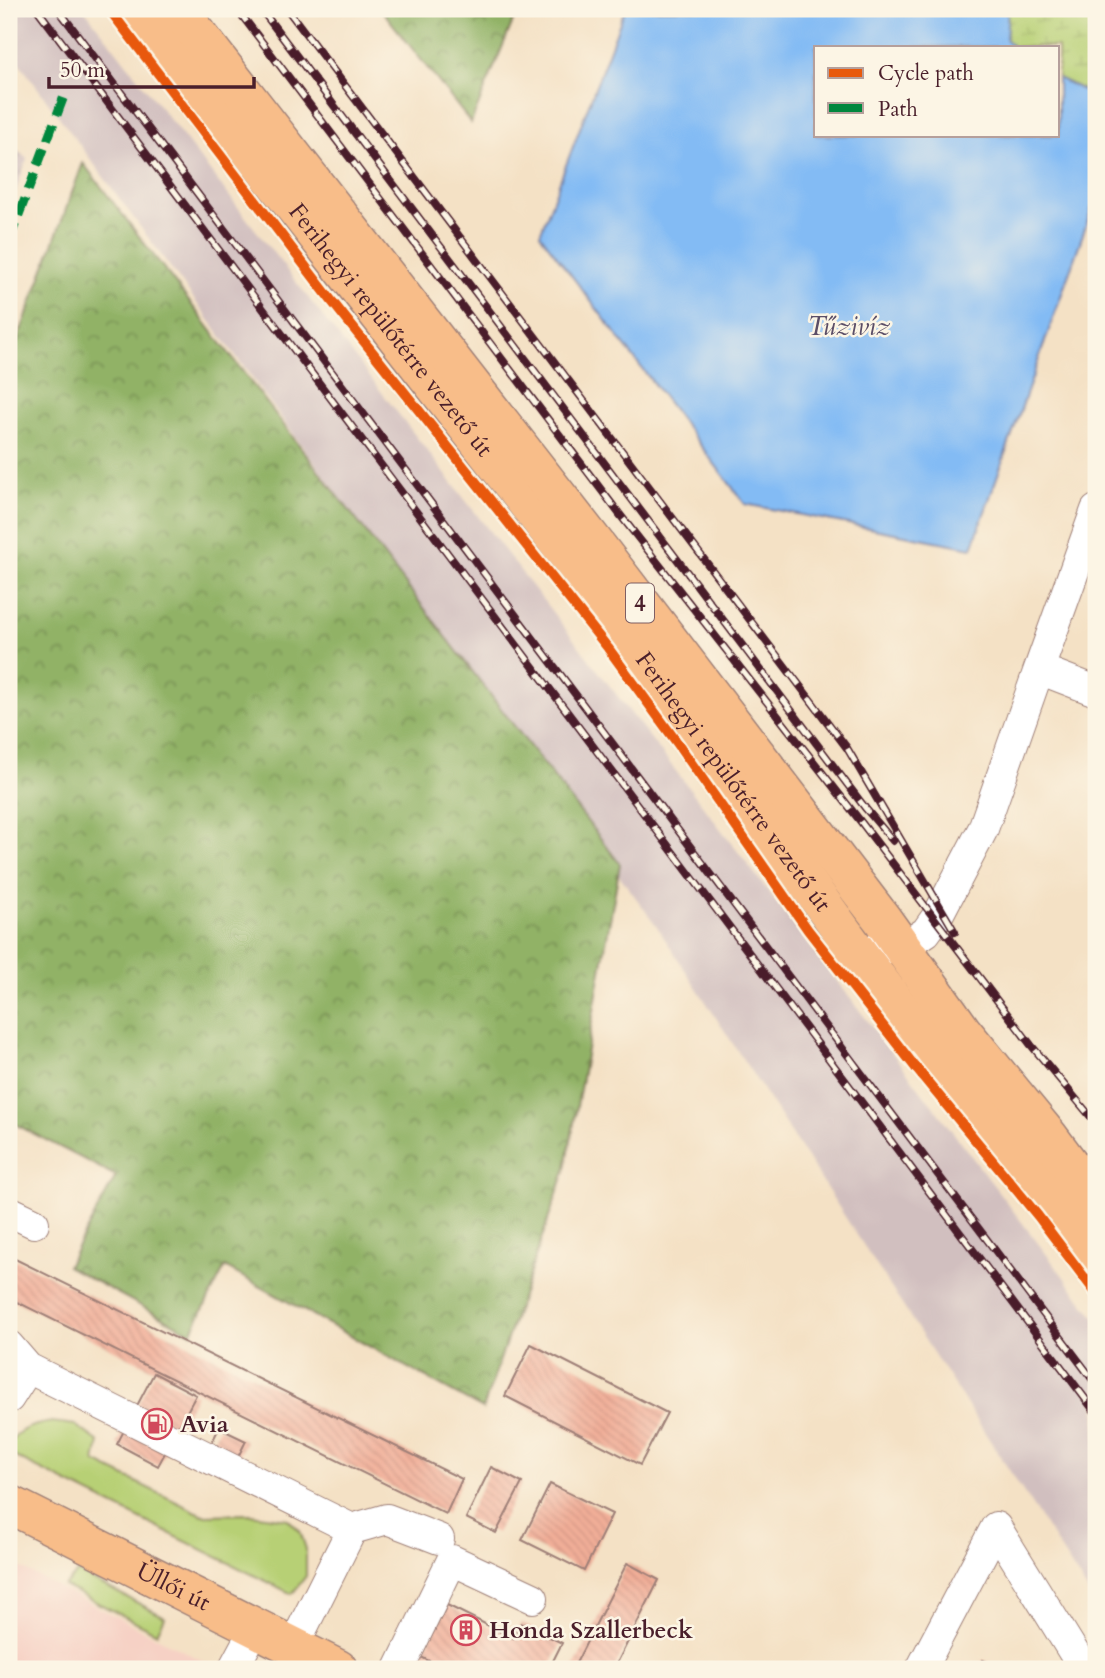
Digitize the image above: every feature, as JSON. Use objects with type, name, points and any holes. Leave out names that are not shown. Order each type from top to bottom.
[{"type":"main road","name":"Ferihegyi repülőtérre vezető út","points":[[139,9],[582,573],[861,957],[1049,1138],[1096,1200]]},
{"type":"main road","name":"Ferihegyi repülőtérre vezető út","points":[[178,9],[616,571],[915,948],[948,1042],[1021,1157],[1096,1254]]},
{"type":"main road","name":"Üllői út","points":[[9,1504],[338,1669]]},
{"type":"lane","points":[[745,795],[787,837],[859,934],[889,948],[915,948],[948,897],[983,829],[1095,519]]},
{"type":"lane","points":[[1039,669],[1096,691]]},
{"type":"lane","points":[[9,1398],[18,1357],[352,1529],[387,1519],[439,1539]]},
{"type":"lane","points":[[921,1669],[996,1527],[1084,1669]]},
{"type":"lane","points":[[293,1647],[352,1529]]},
{"type":"lane","points":[[399,1669],[452,1560],[533,1598]]},
{"type":"lane","points":[[233,1669],[255,1628]]},
{"type":"shaded area","points":[[9,9],[84,9],[703,806],[1096,1319],[1096,1604],[656,925],[9,49]]},
{"type":"shaded area","points":[[9,143],[27,159],[9,211]]},
{"type":"shaded area","points":[[9,1562],[211,1665],[207,1669],[9,1669]]},
{"type":"green space","points":[[381,9],[518,9],[471,123]]},
{"type":"green space","points":[[1008,9],[1096,9],[1096,87],[1087,92],[1060,79],[1060,46],[1013,46],[1006,41]]},
{"type":"green space","points":[[83,163],[620,864],[566,1168],[483,1409],[225,1267],[191,1333],[67,1266],[116,1176],[9,1121],[9,363]]},
{"type":"green space","points":[[52,1422],[75,1425],[99,1442],[95,1462],[203,1515],[250,1514],[288,1519],[300,1531],[306,1549],[306,1576],[292,1594],[9,1454],[17,1434],[30,1427]]},
{"type":"green space","points":[[78,1572],[165,1617],[157,1633],[64,1586]]},
{"type":"water","name":"Tűzivíz","points":[[625,9],[1008,9],[1006,40],[1013,46],[814,46],[814,136],[1060,136],[1060,79],[1086,92],[1096,87],[1096,197],[972,548],[745,504],[540,234]]},
{"type":"building","points":[[9,1256],[462,1479],[446,1514],[9,1298]]},
{"type":"building","points":[[531,1344],[667,1413],[640,1465],[505,1396]]},
{"type":"building","points":[[154,1373],[196,1395],[158,1466],[117,1444]]},
{"type":"building","points":[[219,1428],[246,1441],[234,1465],[207,1452]]},
{"type":"building","points":[[491,1467],[522,1483],[496,1533],[466,1518]]},
{"type":"building","points":[[550,1484],[612,1514],[584,1571],[522,1540]]},
{"type":"building","points":[[627,1563],[659,1580],[614,1669],[573,1669]]},
{"type":"building","name":"Honda Szallerbeck","points":[[447,1605],[513,1638],[521,1623],[562,1643],[549,1669],[445,1669],[421,1657]]},
{"type":"building","points":[[983,1660],[1002,1669],[978,1669]]},
{"type":"railway","points":[[37,9],[1096,1413]]},
{"type":"railway","points":[[58,9],[1096,1384]]},
{"type":"railway","points":[[237,9],[621,516],[861,822],[1031,1045],[1096,1123]]},
{"type":"railway","points":[[261,9],[866,809],[893,841]]},
{"type":"railway","points":[[287,9],[847,748],[955,932]]},
{"type":"marked path","points":[[9,241],[66,91]]},
{"type":"cycle path","points":[[109,9],[331,300],[608,648],[808,930],[916,1068],[1038,1216],[1096,1293]]},
{"type":"place","name":"Avia","points":[[157,1424]]},
{"type":"place","name":"Honda Szallerbeck","points":[[466,1630]]}]
